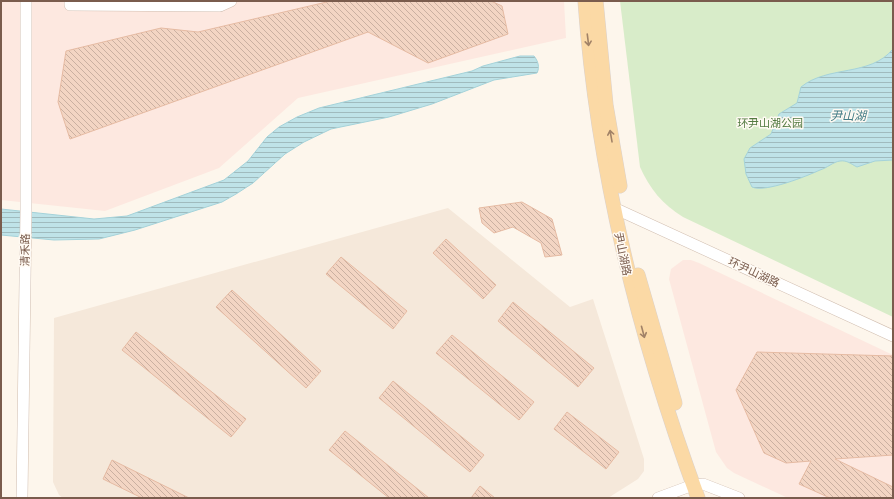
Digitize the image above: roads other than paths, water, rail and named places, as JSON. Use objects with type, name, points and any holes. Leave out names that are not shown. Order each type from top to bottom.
[{"type":"main road","name":"尹山湖路","points":[[585,1],[596,109],[619,211],[658,348],[689,447],[698,489],[707,498]]},
{"type":"main road","name":"尹山湖路","points":[[596,1],[606,105],[619,211]]},
{"type":"street","name":"清禾路","points":[[22,498],[26,241],[26,1]]},
{"type":"street","points":[[70,1],[70,5],[220,6],[230,1]]},
{"type":"street","name":"环尹山湖路","points":[[619,211],[893,336]]},
{"type":"street","points":[[658,498],[698,489],[739,498]]},
{"type":"water","name":"尹山湖","points":[[893,49],[893,160],[875,161],[857,167],[847,162],[840,161],[806,176],[776,186],[766,188],[752,187],[746,174],[744,159],[750,148],[771,134],[779,114],[797,103],[801,87],[812,80],[824,76],[873,64],[884,58]]},
{"type":"water","points":[[520,56],[534,56],[538,64],[537,73],[494,80],[432,104],[389,117],[331,129],[304,142],[285,154],[253,183],[222,202],[135,230],[99,239],[54,240],[1,235],[1,209],[94,219],[127,216],[224,180],[248,161],[267,137],[279,127],[297,117],[319,108],[472,71],[483,66]]},
{"type":"park label","name":"环尹山湖公园","points":[[770,123]]}]
